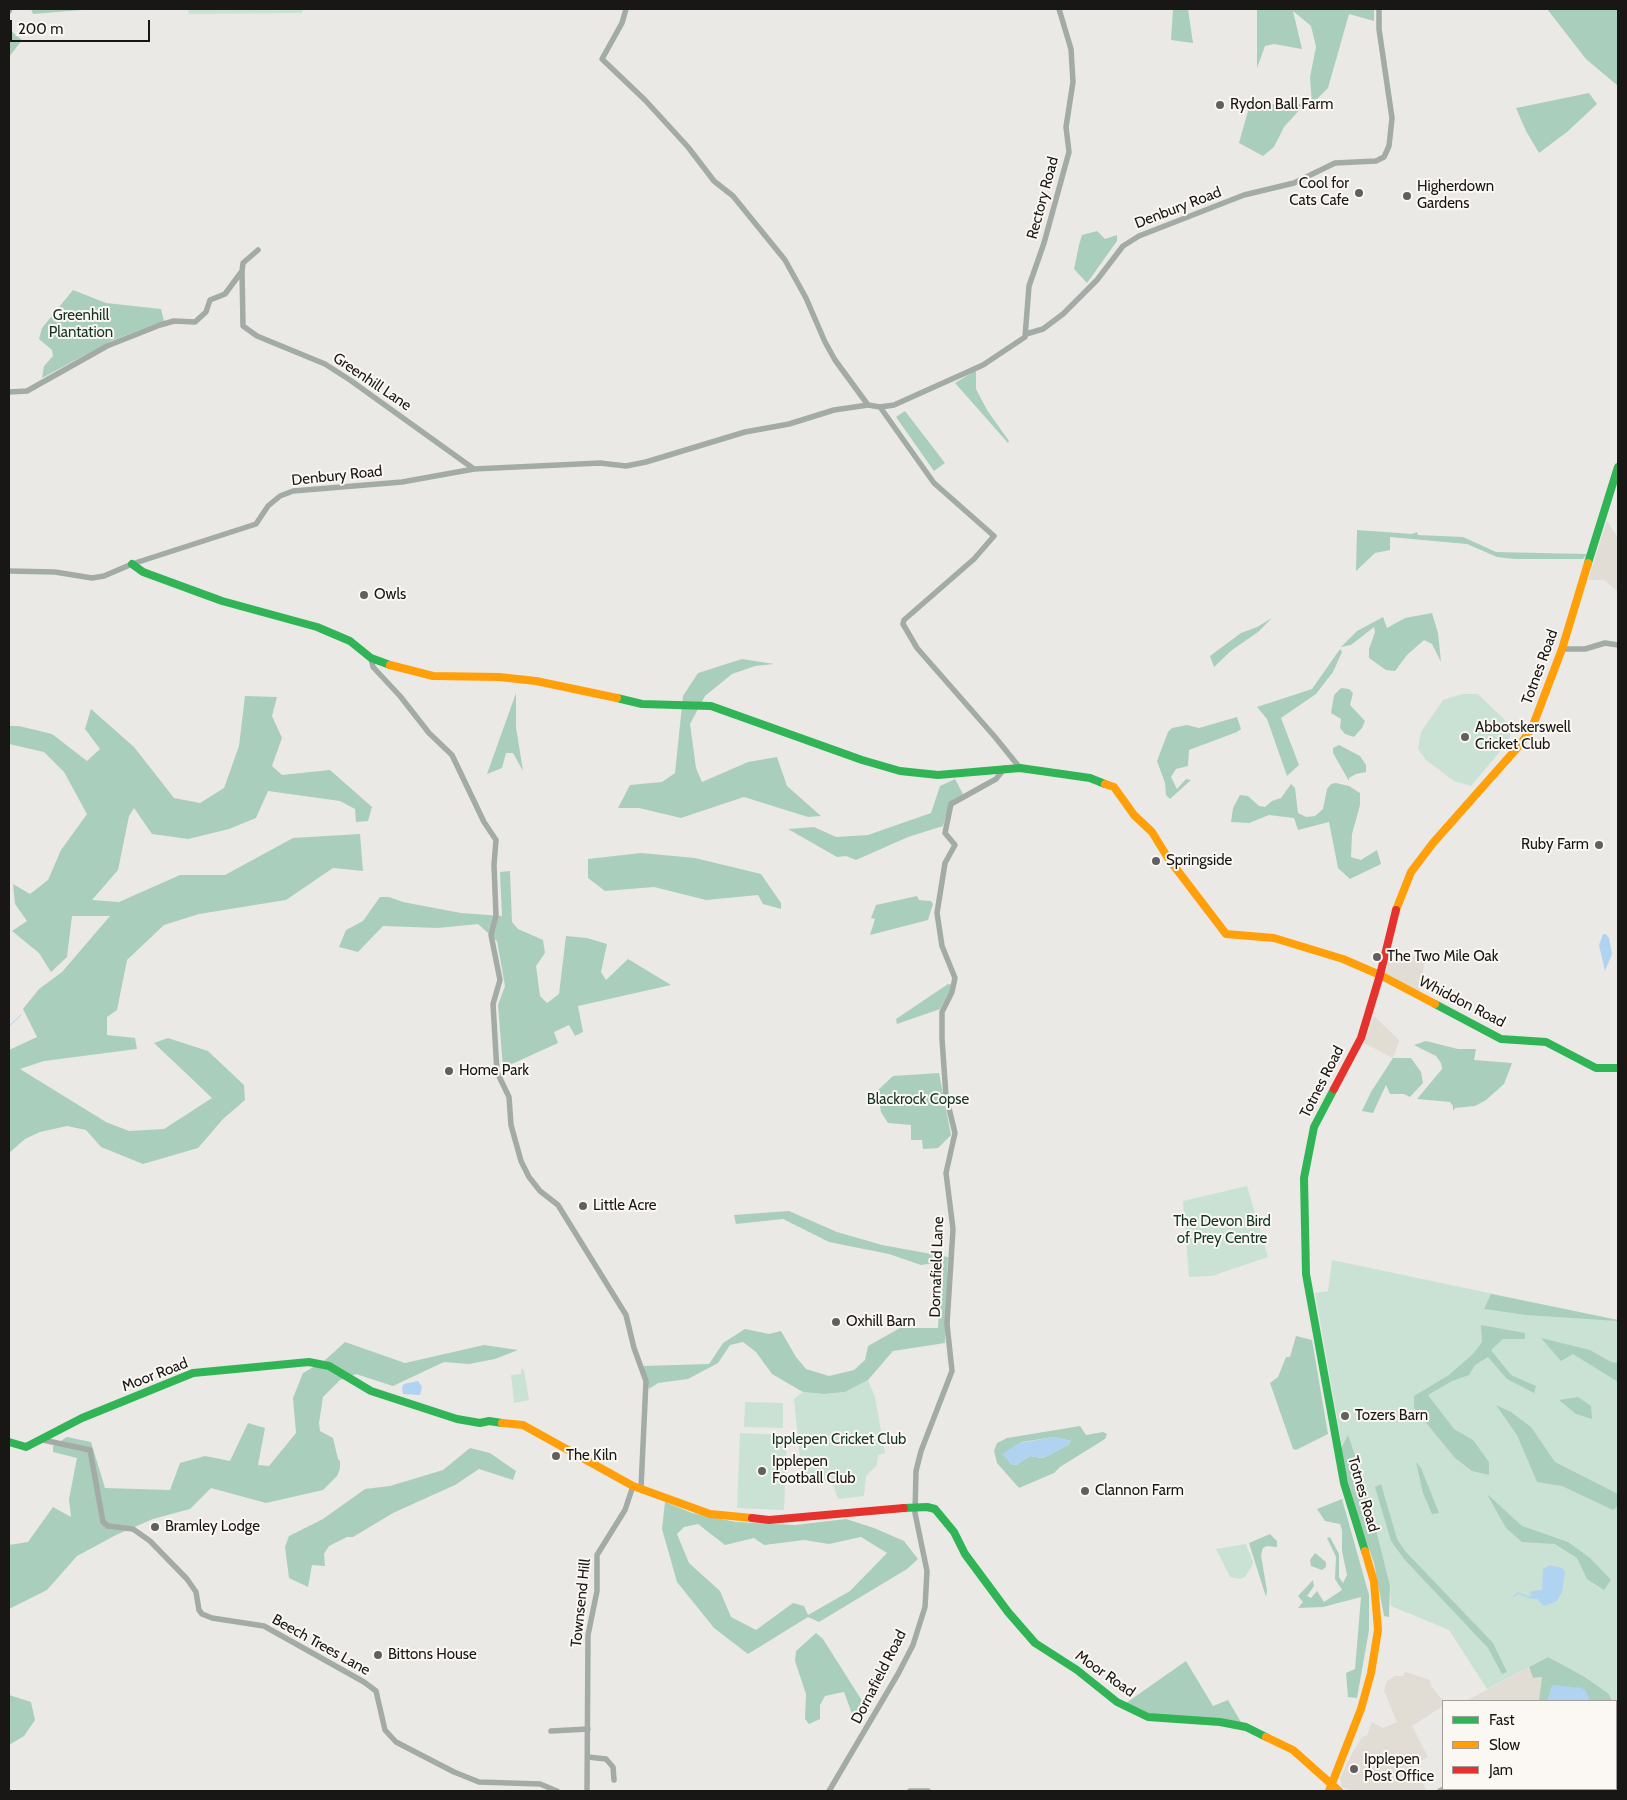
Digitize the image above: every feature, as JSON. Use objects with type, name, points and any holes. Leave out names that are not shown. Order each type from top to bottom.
[{"type":"street","points":[[626,9],[622,23],[602,59],[676,134],[714,181],[733,196],[785,260],[806,298],[832,354],[868,405]]},
{"type":"street","name":"Rectory Road","points":[[1026,334],[1026,303],[1029,286],[1038,263],[1069,152],[1066,127],[1073,82],[1071,49],[1059,9]]},
{"type":"street","name":"Denbury Road","points":[[9,571],[55,572],[92,578],[104,576],[132,564],[256,524],[268,506],[280,496],[293,491],[402,482],[474,469],[600,463],[626,466],[646,462],[745,432],[789,424],[834,410],[868,405],[880,407],[894,405],[983,365],[1021,341],[1026,334],[1043,329],[1063,314],[1097,280],[1123,246],[1139,236],[1244,195],[1294,183],[1335,163],[1376,161],[1384,157],[1389,146],[1392,118],[1378,30],[1378,9]]},
{"type":"street","name":"Greenhill Lane","points":[[258,250],[243,263],[243,326],[257,336],[325,364],[474,469]]},
{"type":"street","name":"Greenhill Lane","points":[[9,392],[27,391],[107,346],[160,325],[174,322],[195,322],[206,312],[210,300],[225,294],[242,271]]},
{"type":"street","points":[[880,407],[934,483],[994,536],[974,559],[904,620],[903,624],[917,648],[996,737],[1020,768]]},
{"type":"street","name":"Totnes Road","points":[[1330,1788],[1370,1680],[1378,1630],[1377,1600],[1369,1562],[1344,1483],[1313,1325],[1306,1274],[1304,1178],[1314,1128],[1361,1038],[1380,976],[1397,905],[1411,872],[1471,798],[1527,736],[1535,721],[1562,649],[1618,467]]},
{"type":"street","points":[[132,564],[144,572],[222,601],[317,627],[350,640],[371,658],[373,667],[400,696],[429,733],[452,755],[484,822],[496,840],[494,865],[496,916],[491,935],[500,980],[493,1004],[496,1072],[508,1097],[511,1125],[520,1161],[529,1178],[540,1191],[558,1205],[626,1315],[634,1348],[646,1381],[641,1488]]},
{"type":"street","points":[[1562,649],[1585,649],[1605,643],[1618,645]]},
{"type":"street","name":"Whiddon Road","points":[[371,658],[405,670],[433,676],[519,679],[642,704],[711,706],[862,760],[900,771],[938,775],[1020,768],[1057,774],[1082,775],[1114,787],[1134,815],[1152,832],[1168,858],[1226,934],[1274,938],[1344,959],[1501,1039],[1546,1042],[1596,1068],[1618,1068]]},
{"type":"street","name":"Dornafield Lane","points":[[915,1508],[916,1471],[921,1451],[952,1371],[947,1324],[953,1229],[946,1174],[955,1133],[946,1096],[942,1012],[952,992],[956,978],[942,946],[937,913],[945,863],[955,845],[945,833],[951,804],[996,778],[1005,768]]},
{"type":"street","name":"Moor Road","points":[[9,1442],[26,1447],[43,1440],[82,1418],[193,1373],[309,1362],[329,1366],[371,1391],[457,1419],[480,1423],[523,1425],[632,1486],[710,1514],[769,1520],[855,1510],[935,1509],[954,1532],[965,1554],[985,1581],[1036,1643],[1077,1670],[1117,1702],[1148,1718],[1220,1722],[1246,1728],[1293,1750],[1319,1771],[1330,1788]]},
{"type":"street","name":"Beech Trees Lane","points":[[43,1440],[90,1450],[103,1522],[108,1526],[133,1529],[150,1541],[187,1579],[196,1592],[199,1610],[202,1614],[212,1618],[264,1626],[364,1682],[376,1691],[385,1730],[396,1742],[454,1772],[479,1782],[540,1784],[557,1791]]},
{"type":"street","name":"Townsend Hill","points":[[588,1791],[588,1635],[597,1591],[597,1555],[625,1510],[632,1486]]},
{"type":"street","name":"Dornafield Road","points":[[829,1791],[898,1674],[913,1645],[925,1606],[927,1564],[915,1508]]},
{"type":"street","points":[[552,1730],[588,1729]]},
{"type":"street","points":[[588,1757],[606,1759],[613,1767],[614,1780]]},
{"type":"street","points":[[1330,1788],[1339,1791]]},
{"type":"street","points":[[910,1791],[928,1791]]},
{"type":"shaded area","points":[[1607,521],[1618,538],[1618,592],[1604,580],[1588,580]]},
{"type":"shaded area","points":[[1390,952],[1425,958],[1420,993],[1385,976]]},
{"type":"shaded area","points":[[1374,1016],[1399,1040],[1393,1058],[1364,1043]]},
{"type":"shaded area","points":[[1529,1667],[1533,1678],[1542,1677],[1539,1700],[1468,1700]]},
{"type":"shaded area","points":[[1405,1672],[1430,1680],[1431,1686],[1442,1700],[1442,1707],[1412,1726],[1428,1757],[1412,1765],[1427,1791],[1352,1791],[1342,1787],[1340,1778],[1362,1737],[1367,1735],[1372,1722],[1383,1728],[1397,1722],[1384,1691],[1387,1681],[1395,1676],[1403,1676]]},
{"type":"green space","points":[[31,9],[94,9],[33,14]]},
{"type":"green space","points":[[188,9],[303,9],[302,13],[189,14]]},
{"type":"green space","points":[[1173,9],[1188,9],[1193,43],[1171,40]]},
{"type":"green space","points":[[1257,9],[1374,9],[1374,21],[1349,14],[1328,88],[1312,104],[1310,77],[1316,47],[1311,26],[1293,11],[1302,49],[1274,44],[1265,46],[1257,68]]},
{"type":"green space","points":[[1547,9],[1618,9],[1618,86],[1586,59]]},
{"type":"green space","points":[[9,29],[22,40],[9,57]]},
{"type":"green space","points":[[1589,93],[1597,104],[1567,132],[1539,153],[1526,131],[1516,108]]},
{"type":"green space","points":[[1250,104],[1305,104],[1284,127],[1274,147],[1263,156],[1239,143]]},
{"type":"green space","points":[[1097,231],[1105,239],[1117,235],[1117,241],[1087,283],[1074,269],[1082,235]]},
{"type":"green space","name":"Greenhill Plantation","points":[[73,290],[106,303],[161,309],[164,321],[111,341],[42,378],[44,366],[53,356],[52,350],[39,339],[42,328]]},
{"type":"green space","points":[[976,370],[976,389],[987,410],[1009,441],[1008,443],[955,383]]},
{"type":"green space","points":[[905,411],[945,463],[934,471],[896,417]]},
{"type":"green space","points":[[1357,530],[1412,534],[1417,532],[1418,535],[1463,537],[1496,552],[1587,554],[1583,559],[1514,559],[1497,557],[1467,544],[1390,537],[1390,550],[1375,553],[1356,571]]},
{"type":"green space","points":[[1432,613],[1438,633],[1441,662],[1432,644],[1424,640],[1407,655],[1395,671],[1386,670],[1369,658],[1369,649],[1375,632],[1374,627],[1351,645],[1341,647],[1357,631],[1383,617],[1387,628],[1405,618]]},
{"type":"green space","points":[[1272,618],[1258,632],[1232,650],[1214,667],[1210,656],[1241,633],[1257,627]]},
{"type":"green space","points":[[1340,649],[1342,652],[1333,672],[1316,694],[1281,718],[1299,765],[1287,776],[1267,719],[1257,707],[1312,689]]},
{"type":"green space","points":[[742,659],[774,664],[755,666],[732,674],[705,696],[690,724],[696,768],[702,782],[748,762],[777,757],[787,786],[821,816],[808,817],[744,797],[681,818],[639,808],[618,808],[630,785],[662,782],[675,773],[683,696],[698,673]]},
{"type":"green space","points":[[1341,688],[1349,689],[1353,693],[1350,705],[1365,721],[1354,737],[1345,734],[1340,728],[1341,719],[1331,713],[1334,695]]},
{"type":"green space","points":[[516,693],[516,727],[523,771],[513,753],[506,753],[502,768],[487,774]]},
{"type":"green space","name":"Abbotskerswell Cricket Club","points":[[1462,694],[1478,694],[1512,727],[1509,741],[1471,786],[1454,781],[1426,760],[1418,749],[1421,732],[1443,700]]},
{"type":"green space","points":[[245,696],[277,697],[272,716],[282,738],[272,766],[282,775],[330,770],[372,807],[368,821],[356,822],[355,809],[340,801],[268,791],[256,818],[229,829],[188,839],[152,834],[134,808],[129,816],[118,870],[92,900],[119,902],[180,875],[225,875],[293,838],[360,834],[363,871],[333,868],[286,900],[199,914],[164,925],[127,960],[117,1010],[107,1017],[107,1035],[135,1038],[137,1049],[44,1061],[20,1069],[106,1122],[129,1131],[164,1129],[212,1098],[154,1043],[168,1038],[208,1051],[244,1085],[245,1100],[223,1119],[198,1148],[143,1164],[101,1147],[86,1130],[67,1126],[40,1132],[25,1139],[9,1153],[9,1050],[37,1037],[23,1009],[39,989],[62,972],[110,916],[72,916],[67,957],[51,972],[39,953],[12,931],[27,921],[15,904],[13,884],[30,894],[48,880],[61,850],[87,814],[64,772],[44,752],[9,744],[9,726],[19,726],[52,734],[87,761],[100,749],[85,729],[91,709],[134,747],[174,798],[200,803],[224,788],[239,746]]},
{"type":"green space","points":[[1237,717],[1241,729],[1237,732],[1189,750],[1188,766],[1176,769],[1171,777],[1177,789],[1186,779],[1191,780],[1170,799],[1166,795],[1165,783],[1157,761],[1168,732],[1172,728],[1187,725],[1199,728]]},
{"type":"green space","points":[[1339,745],[1360,756],[1366,765],[1366,772],[1356,774],[1349,778],[1349,781],[1333,753],[1333,748]]},
{"type":"green space","points":[[955,779],[963,794],[949,805],[943,826],[908,837],[856,860],[846,856],[837,857],[788,829],[814,827],[836,837],[868,835],[931,813],[940,786]]},
{"type":"green space","points":[[1336,783],[1349,786],[1360,793],[1360,805],[1352,834],[1351,857],[1361,860],[1377,850],[1381,864],[1350,879],[1338,868],[1329,822],[1298,830],[1294,818],[1269,815],[1249,823],[1231,822],[1233,808],[1240,795],[1248,796],[1259,806],[1265,807],[1272,801],[1281,798],[1291,784],[1295,788],[1298,813],[1306,817],[1315,816],[1323,809],[1327,789],[1331,784]]},
{"type":"green space","points":[[641,853],[695,858],[761,874],[781,903],[781,909],[763,904],[758,895],[706,900],[654,887],[605,891],[588,878],[588,859]]},
{"type":"green space","points":[[510,871],[512,922],[518,929],[543,940],[545,953],[536,966],[540,996],[547,1003],[559,994],[566,936],[587,938],[607,944],[601,972],[606,980],[628,959],[671,985],[578,1006],[583,1032],[575,1036],[569,1025],[554,1032],[558,1043],[503,1068],[498,1005],[505,986],[497,941],[478,924],[438,928],[383,926],[358,952],[339,947],[346,930],[363,921],[380,897],[389,897],[403,902],[461,913],[502,916],[500,872]]},
{"type":"green space","points":[[917,896],[919,900],[931,901],[933,904],[928,920],[870,935],[875,919],[871,918],[876,905]]},
{"type":"green space","points":[[948,984],[953,985],[940,1009],[897,1024],[896,1019]]},
{"type":"green space","points":[[1426,1041],[1458,1049],[1476,1049],[1474,1060],[1512,1063],[1504,1084],[1486,1100],[1475,1106],[1455,1108],[1453,1111],[1453,1106],[1450,1102],[1417,1099],[1442,1069],[1441,1063],[1436,1056],[1414,1045]]},
{"type":"green space","points":[[1393,1058],[1411,1058],[1421,1072],[1423,1083],[1410,1097],[1404,1094],[1390,1094],[1386,1085],[1373,1113],[1362,1111],[1371,1092]]},
{"type":"green space","name":"Blackrock Copse","points":[[939,1073],[951,1135],[938,1148],[923,1149],[922,1140],[911,1140],[911,1125],[888,1123],[881,1112],[877,1091],[893,1076]]},
{"type":"green space","name":"The Devon Bird of Prey Centre","points":[[1247,1186],[1268,1257],[1212,1276],[1189,1277],[1183,1201]]},
{"type":"green space","points":[[789,1211],[837,1232],[882,1245],[948,1257],[945,1343],[893,1351],[868,1380],[845,1392],[824,1394],[803,1392],[772,1374],[756,1352],[743,1342],[730,1345],[718,1363],[688,1379],[658,1383],[649,1389],[643,1366],[709,1364],[723,1343],[745,1329],[769,1334],[781,1331],[796,1357],[806,1369],[829,1376],[854,1370],[865,1360],[868,1346],[900,1328],[938,1328],[941,1262],[921,1265],[889,1254],[829,1242],[783,1219],[736,1224],[734,1215]]},
{"type":"green space","points":[[1332,1260],[1618,1320],[1618,1713],[1617,1700],[1612,1700],[1609,1694],[1585,1677],[1548,1657],[1487,1689],[1449,1630],[1391,1606],[1390,1586],[1368,1531],[1342,1446],[1315,1293],[1328,1291]]},
{"type":"green space","points":[[1491,1294],[1618,1321],[1526,1315],[1484,1309]]},
{"type":"green space","points":[[1481,1325],[1525,1333],[1525,1339],[1503,1339],[1491,1350],[1511,1375],[1536,1386],[1534,1393],[1507,1379],[1488,1357],[1475,1365],[1469,1375],[1452,1381],[1428,1395],[1454,1429],[1473,1440],[1489,1462],[1489,1475],[1472,1471],[1455,1458],[1414,1408],[1414,1396],[1449,1375],[1473,1354],[1482,1342]]},
{"type":"green space","points":[[1296,1336],[1312,1340],[1328,1434],[1296,1450],[1293,1449],[1270,1383],[1278,1377],[1286,1357],[1290,1357]]},
{"type":"green space","points":[[1541,1338],[1590,1350],[1611,1362],[1618,1363],[1618,1382],[1573,1354],[1561,1361]]},
{"type":"green space","points":[[345,1342],[405,1363],[484,1345],[518,1350],[495,1359],[469,1364],[444,1362],[393,1386],[356,1374],[340,1380],[323,1397],[319,1423],[320,1431],[333,1438],[340,1461],[340,1469],[337,1476],[323,1490],[266,1503],[211,1488],[190,1509],[153,1519],[116,1535],[77,1556],[47,1590],[9,1609],[9,1545],[28,1542],[53,1507],[71,1517],[69,1499],[77,1458],[53,1452],[53,1446],[67,1437],[91,1442],[105,1488],[170,1490],[180,1463],[205,1456],[230,1461],[248,1423],[265,1428],[258,1465],[269,1466],[296,1433],[293,1398],[303,1373],[324,1361]]},
{"type":"green space","points":[[521,1368],[524,1370],[529,1400],[514,1403],[511,1375],[521,1374]]},
{"type":"green space","name":"Ipplepen Cricket Club","points":[[868,1380],[875,1397],[885,1453],[878,1455],[877,1465],[866,1476],[864,1496],[838,1499],[833,1485],[805,1476],[801,1469],[794,1399],[803,1392],[824,1394],[845,1392]]},
{"type":"green space","points":[[1578,1397],[1591,1406],[1592,1419],[1576,1414],[1559,1400]]},
{"type":"green space","points":[[745,1402],[783,1403],[783,1428],[744,1427]]},
{"type":"green space","points":[[1496,1405],[1511,1412],[1531,1427],[1555,1462],[1618,1494],[1618,1506],[1613,1510],[1562,1486],[1537,1482],[1517,1435]]},
{"type":"green space","points":[[1080,1426],[1086,1435],[1103,1432],[1107,1434],[1105,1439],[1060,1467],[1054,1473],[1019,1488],[997,1463],[994,1451],[997,1443],[1007,1438]],"holes":[[[1054,1437],[1071,1441],[1068,1445],[1043,1458],[1030,1456],[1016,1465],[1011,1464],[1005,1456],[1022,1442]]]},
{"type":"green space","name":"Ipplepen Football Club","points":[[740,1433],[787,1435],[784,1510],[737,1508]]},
{"type":"green space","points":[[1348,1435],[1363,1478],[1390,1586],[1389,1617],[1384,1616],[1374,1563],[1358,1518],[1340,1451]]},
{"type":"green space","points":[[470,1448],[490,1453],[516,1471],[513,1480],[479,1469],[455,1485],[393,1513],[353,1537],[347,1537],[329,1546],[324,1554],[325,1566],[312,1565],[308,1587],[289,1578],[285,1547],[289,1536],[323,1519],[365,1489],[390,1486],[443,1470]]},
{"type":"green space","points":[[1416,1462],[1421,1468],[1439,1513],[1432,1514],[1423,1493]]},
{"type":"green space","points":[[1381,1484],[1397,1539],[1405,1551],[1493,1643],[1507,1672],[1502,1674],[1488,1648],[1405,1560],[1391,1541],[1375,1487]]},
{"type":"green space","points":[[1487,1494],[1522,1526],[1568,1542],[1590,1558],[1611,1580],[1604,1590],[1587,1579],[1577,1558],[1555,1544],[1522,1542],[1506,1528]]},
{"type":"green space","points":[[1342,1499],[1369,1595],[1369,1630],[1357,1698],[1348,1697],[1346,1673],[1355,1669],[1361,1597],[1323,1607],[1298,1608],[1303,1602],[1298,1596],[1313,1580],[1314,1586],[1307,1596],[1311,1598],[1317,1591],[1324,1602],[1342,1590],[1335,1579],[1336,1557],[1327,1538],[1330,1537],[1339,1554],[1339,1577],[1343,1583],[1347,1575],[1342,1551],[1342,1530],[1340,1524],[1325,1521],[1317,1509]]},
{"type":"green space","points":[[665,1502],[692,1513],[736,1522],[795,1525],[846,1519],[874,1528],[904,1541],[918,1559],[907,1569],[819,1622],[808,1617],[748,1654],[714,1628],[677,1582],[662,1529]],"holes":[[[698,1524],[725,1545],[754,1538],[764,1545],[804,1540],[829,1544],[861,1537],[887,1553],[850,1591],[808,1615],[804,1606],[793,1603],[756,1630],[731,1617],[720,1591],[689,1563],[677,1534],[684,1527]]]},
{"type":"green space","points":[[1270,1534],[1277,1541],[1277,1547],[1267,1546],[1263,1548],[1261,1555],[1267,1591],[1266,1597],[1249,1543]]},
{"type":"green space","points":[[1246,1544],[1253,1562],[1251,1568],[1245,1577],[1240,1579],[1230,1577],[1216,1549]]},
{"type":"green space","points":[[1315,1553],[1326,1562],[1326,1567],[1322,1570],[1311,1566],[1310,1560]]},
{"type":"green space","points":[[816,1633],[823,1639],[866,1707],[852,1714],[844,1692],[825,1696],[820,1705],[820,1719],[809,1724],[805,1719],[806,1694],[795,1661],[796,1651]]},
{"type":"green space","points":[[1548,1657],[1585,1677],[1609,1694],[1612,1700],[1539,1700],[1542,1677],[1533,1678],[1529,1667]]},
{"type":"green space","points":[[1186,1661],[1213,1706],[1228,1700],[1241,1722],[1153,1715],[1126,1703]]},
{"type":"green space","points":[[9,1695],[31,1702],[35,1720],[24,1736],[9,1745]]},
{"type":"water","points":[[1603,934],[1606,934],[1609,938],[1612,954],[1605,971],[1599,945]]},
{"type":"water","points":[[418,1381],[422,1387],[420,1395],[403,1394],[402,1387],[404,1384]]},
{"type":"water","points":[[1054,1437],[1071,1441],[1068,1445],[1043,1458],[1030,1456],[1016,1465],[1011,1464],[1002,1454],[1019,1443]]},
{"type":"water","points":[[1550,1565],[1562,1568],[1565,1572],[1562,1592],[1557,1601],[1544,1606],[1537,1599],[1519,1594],[1510,1599],[1518,1592],[1530,1597],[1531,1591],[1542,1590],[1543,1569]]},
{"type":"water","points":[[1552,1685],[1582,1688],[1586,1691],[1590,1700],[1547,1700]]},
{"type":"waterway","points":[[9,1026],[21,1015]]},
{"type":"traffic: fast","points":[[1588,563],[1618,467]]},
{"type":"traffic: fast","points":[[132,564],[143,572],[222,601],[317,627],[350,641],[371,658],[390,665]]},
{"type":"traffic: fast","points":[[617,698],[642,704],[711,706],[862,760],[900,771],[938,775],[1020,768],[1090,778],[1105,784]]},
{"type":"traffic: fast","points":[[1435,1004],[1501,1039],[1546,1042],[1596,1068],[1618,1068]]},
{"type":"traffic: fast","points":[[1334,1089],[1314,1127],[1304,1178],[1306,1274],[1344,1483],[1365,1551]]},
{"type":"traffic: fast","points":[[9,1442],[26,1447],[82,1418],[193,1373],[309,1362],[329,1366],[371,1391],[457,1419],[480,1423],[489,1421],[502,1423]]},
{"type":"traffic: fast","points":[[904,1508],[927,1507],[935,1509],[954,1532],[965,1554],[1008,1612],[1035,1643],[1077,1670],[1117,1702],[1148,1717],[1220,1722],[1246,1727],[1266,1737]]},
{"type":"traffic: slow","points":[[1396,910],[1411,872],[1433,843],[1518,747],[1532,728],[1562,649],[1588,563]]},
{"type":"traffic: slow","points":[[390,665],[433,676],[499,677],[536,681],[617,698]]},
{"type":"traffic: slow","points":[[1105,784],[1114,787],[1134,815],[1152,832],[1168,858],[1226,934],[1274,938],[1343,959],[1380,975],[1435,1004]]},
{"type":"traffic: slow","points":[[502,1423],[523,1425],[633,1486],[710,1514],[752,1518]]},
{"type":"traffic: slow","points":[[1329,1791],[1361,1709],[1371,1673],[1378,1630],[1374,1582],[1365,1551]]},
{"type":"traffic: slow","points":[[1266,1737],[1293,1750],[1339,1791]]},
{"type":"traffic: jam","points":[[1334,1089],[1361,1038],[1380,975],[1396,910]]},
{"type":"traffic: jam","points":[[752,1518],[769,1520],[904,1508]]},
{"type":"place","name":"Rydon Ball Farm","points":[[1220,105]]},
{"type":"place","name":"Cool for Cats Cafe","points":[[1359,193]]},
{"type":"place","name":"Higherdown Gardens","points":[[1407,196]]},
{"type":"place","name":"Owls","points":[[364,595]]},
{"type":"place","name":"Abbotskerswell Cricket Club","points":[[1465,737]]},
{"type":"place","name":"Ruby Farm","points":[[1599,845]]},
{"type":"place","name":"Springside","points":[[1156,861]]},
{"type":"place","name":"The Two Mile Oak","points":[[1377,957]]},
{"type":"place","name":"Home Park","points":[[449,1071]]},
{"type":"place","name":"Little Acre","points":[[583,1206]]},
{"type":"place","name":"Oxhill Barn","points":[[836,1322]]},
{"type":"place","name":"Tozers Barn","points":[[1345,1416]]},
{"type":"place","name":"The Kiln","points":[[556,1456]]},
{"type":"place","name":"Ipplepen Football Club","points":[[762,1471]]},
{"type":"place","name":"Clannon Farm","points":[[1085,1491]]},
{"type":"place","name":"Bramley Lodge","points":[[155,1527]]},
{"type":"place","name":"Bittons House","points":[[378,1655]]},
{"type":"place","name":"Ipplepen Post Office","points":[[1354,1769]]}]
